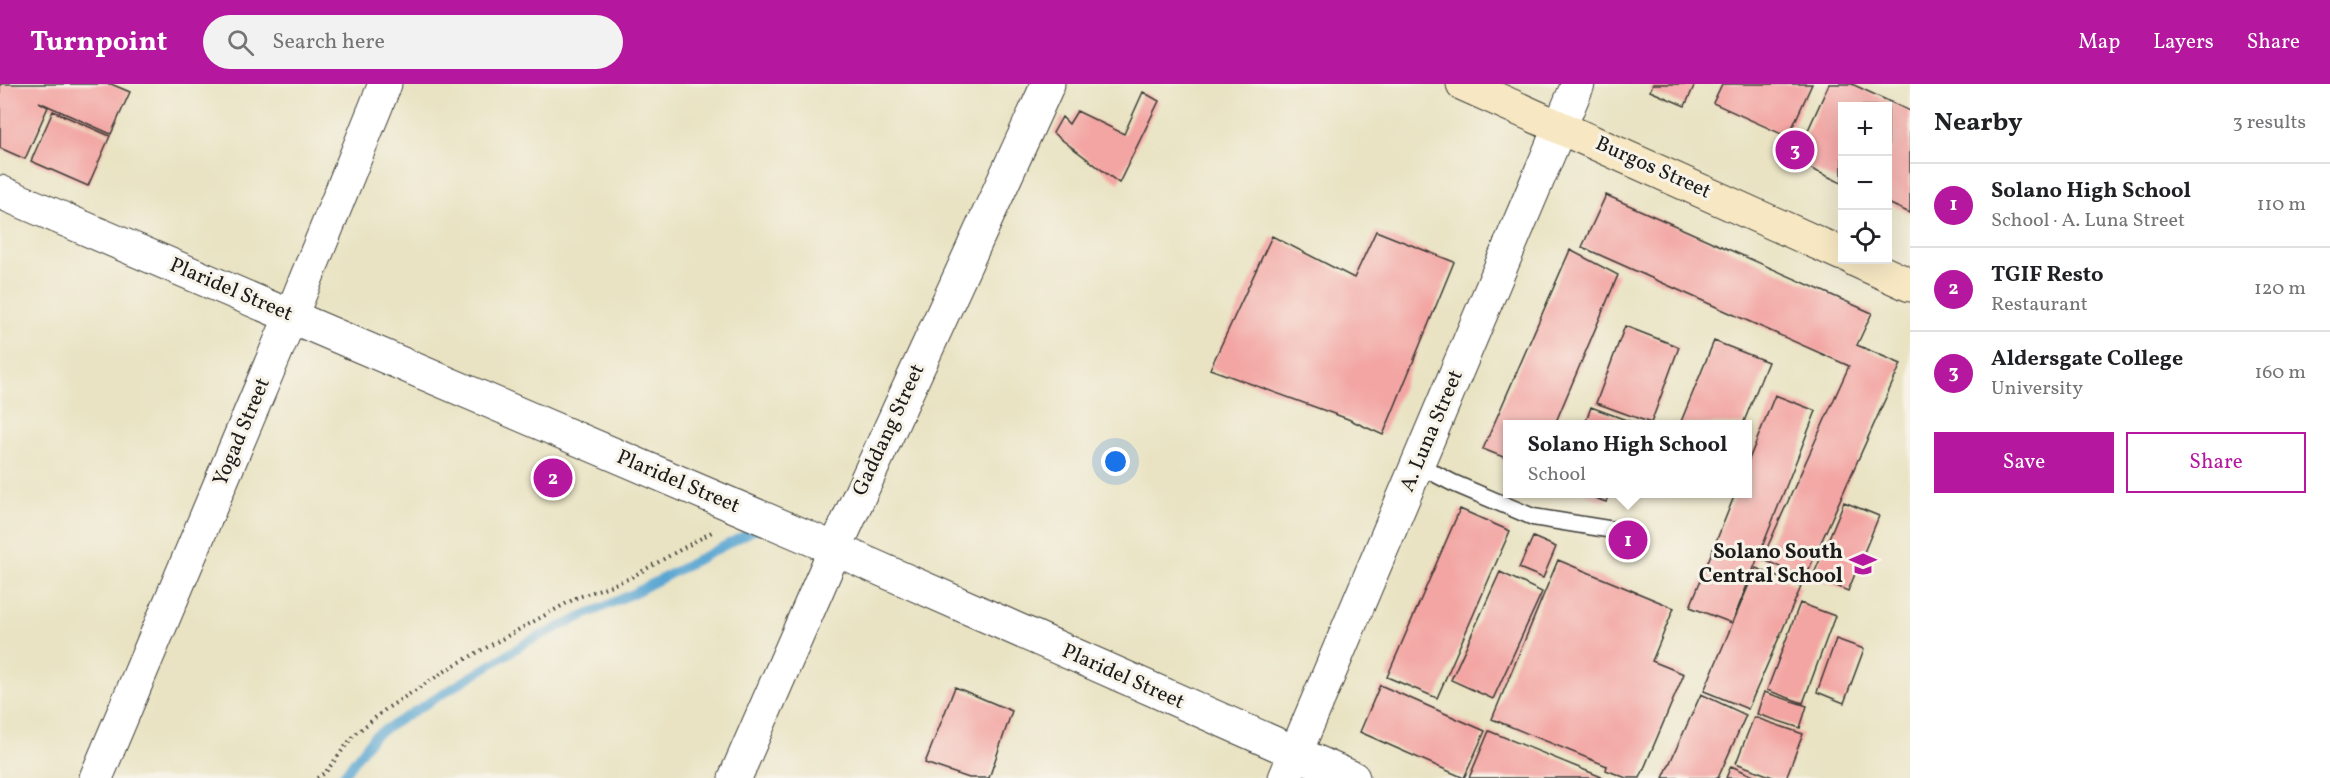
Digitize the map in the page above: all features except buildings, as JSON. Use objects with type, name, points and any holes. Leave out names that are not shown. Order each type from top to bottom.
[{"type":"main road","name":"Burgos Street","points":[[1463,84],[1838,252]]},
{"type":"main road","points":[[1864,264],[1910,285]]},
{"type":"street","name":"Yogad Street","points":[[96,778],[291,316],[385,84]]},
{"type":"street","name":"Gaddang Street","points":[[735,778],[835,549],[1048,84]]},
{"type":"street","name":"A. Luna Street","points":[[1290,766],[1578,84]]},
{"type":"street","name":"Plaridel Street","points":[[0,192],[835,549],[1290,766],[1353,778]]},
{"type":"lane","points":[[1418,465],[1453,483],[1533,517],[1626,532]]},
{"type":"path","points":[[317,778],[325,773],[354,735],[378,716],[453,666],[576,598],[628,579],[748,512]]},
{"type":"waterway","points":[[341,778],[374,736],[529,641],[634,593],[762,526]]},
{"type":"place","name":"Aldersgate College","points":[[1795,150]]},
{"type":"place","name":"TGIF Resto","points":[[553,478]]},
{"type":"place","name":"Solano High School","points":[[1628,540]]},
{"type":"place","name":"Solano South Central School","points":[[1863,564]]}]
